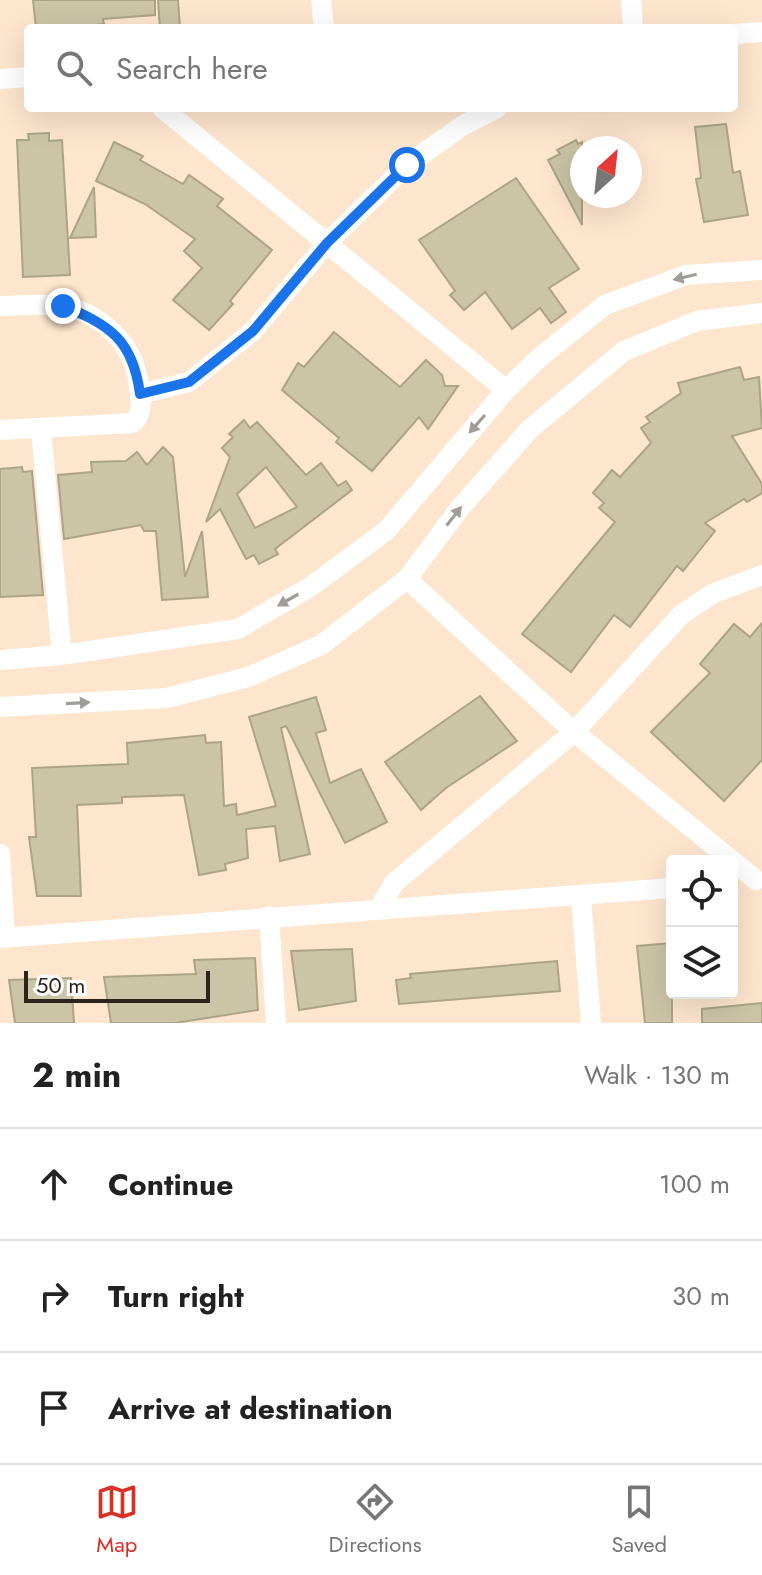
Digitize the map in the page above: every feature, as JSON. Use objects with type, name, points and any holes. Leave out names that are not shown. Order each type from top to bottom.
[{"type":"street","points":[[321,0],[324,24]]},
{"type":"street","points":[[631,0],[633,24]]},
{"type":"street","points":[[738,34],[762,32]]},
{"type":"street","points":[[0,79],[24,77]]},
{"type":"street","points":[[167,112],[506,390]]},
{"type":"street","points":[[140,394],[189,382],[253,331],[327,243],[407,165],[462,126],[489,112]]},
{"type":"street","points":[[0,660],[62,655],[238,629],[298,594],[386,531],[506,390],[539,358],[605,305],[686,275],[762,270]]},
{"type":"street","points":[[0,306],[63,306],[98,320],[122,341],[137,369],[140,394],[140,416],[133,423],[0,430]]},
{"type":"street","points":[[0,707],[167,698],[248,677],[321,645],[407,579],[460,508],[530,429],[624,351],[697,321],[762,313]]},
{"type":"street","points":[[41,430],[62,655]]},
{"type":"street","points":[[379,909],[394,883],[574,732],[681,615],[712,594],[762,575]]},
{"type":"street","points":[[407,579],[574,732],[759,880]]},
{"type":"street","points":[[0,854],[3,938],[666,889]]},
{"type":"street","points":[[738,882],[759,880]]},
{"type":"street","points":[[581,897],[591,1023]]},
{"type":"street","points":[[269,916],[276,1023]]},
{"type":"building","points":[[33,0],[155,0],[155,15],[103,19],[104,24],[36,24]]},
{"type":"building","points":[[158,0],[178,0],[180,24],[160,24]]},
{"type":"building","points":[[726,124],[733,173],[740,171],[748,215],[704,222],[696,179],[701,178],[695,127]]},
{"type":"building","points":[[49,133],[49,141],[62,140],[70,275],[23,277],[17,140],[29,140],[28,134]]},
{"type":"building","points":[[114,142],[143,156],[140,160],[183,184],[189,175],[223,199],[217,206],[272,250],[230,301],[233,304],[209,330],[173,300],[202,268],[184,251],[195,239],[145,204],[96,181]]},
{"type":"building","points":[[570,143],[570,202],[548,160],[560,154],[557,150]]},
{"type":"building","points":[[516,178],[579,269],[549,288],[566,312],[551,323],[540,308],[512,329],[485,292],[464,310],[450,295],[455,291],[419,240]]},
{"type":"building","points":[[94,187],[96,237],[70,238]]},
{"type":"building","points":[[573,208],[582,208],[582,225]]},
{"type":"building","points":[[334,332],[400,387],[426,360],[442,375],[445,386],[458,386],[428,429],[419,417],[372,471],[336,442],[339,438],[282,390],[298,363],[304,367]]},
{"type":"building","points":[[740,367],[744,380],[759,377],[762,428],[732,436],[762,484],[762,493],[747,502],[744,499],[705,523],[715,531],[683,571],[677,566],[630,627],[614,615],[571,672],[522,634],[615,522],[599,508],[604,503],[593,493],[612,470],[620,477],[651,443],[641,428],[650,422],[646,417],[681,393],[678,383]]},
{"type":"building","points":[[244,420],[250,428],[257,422],[306,475],[321,463],[338,486],[346,481],[352,490],[275,549],[278,554],[259,564],[254,555],[246,559],[220,509],[206,522],[230,457],[222,448],[233,437],[229,434]],"holes":[[[266,467],[297,507],[255,528],[237,494]]]},
{"type":"building","points":[[163,447],[173,457],[185,577],[202,531],[208,597],[162,600],[156,531],[144,531],[141,525],[64,539],[58,475],[92,472],[91,462],[126,461],[137,452],[147,465]]},
{"type":"building","points":[[22,467],[23,472],[32,471],[43,595],[0,597],[0,469]]},
{"type":"building","points":[[762,623],[762,760],[724,801],[651,732],[710,673],[700,664],[734,624],[750,637]]},
{"type":"building","points":[[480,696],[517,741],[446,788],[421,810],[385,762]]},
{"type":"building","points":[[316,697],[326,730],[316,733],[330,783],[361,769],[387,822],[345,843],[286,726],[281,728],[310,854],[280,861],[275,826],[246,829],[248,858],[225,864],[226,870],[199,875],[184,795],[122,797],[122,803],[77,805],[81,896],[37,896],[29,837],[36,837],[32,768],[128,764],[127,743],[205,735],[206,743],[221,742],[224,806],[236,804],[237,815],[276,806],[249,717]]},
{"type":"building","points":[[666,944],[666,999],[672,999],[672,1023],[645,1023],[637,946]]},
{"type":"building","points":[[352,949],[356,1001],[299,1010],[291,951]]},
{"type":"building","points":[[255,958],[258,1010],[175,1023],[111,1023],[104,977],[196,974],[194,960]]},
{"type":"building","points":[[557,961],[560,991],[399,1004],[396,980],[411,978],[410,974]]},
{"type":"building","points":[[71,978],[74,1023],[15,1023],[9,980]]},
{"type":"building","points":[[762,1003],[762,1023],[702,1023],[702,1009]]},
{"type":"route","points":[[63,306],[98,320],[122,341],[137,369],[140,394],[189,382],[253,331],[327,243],[407,165]]}]
